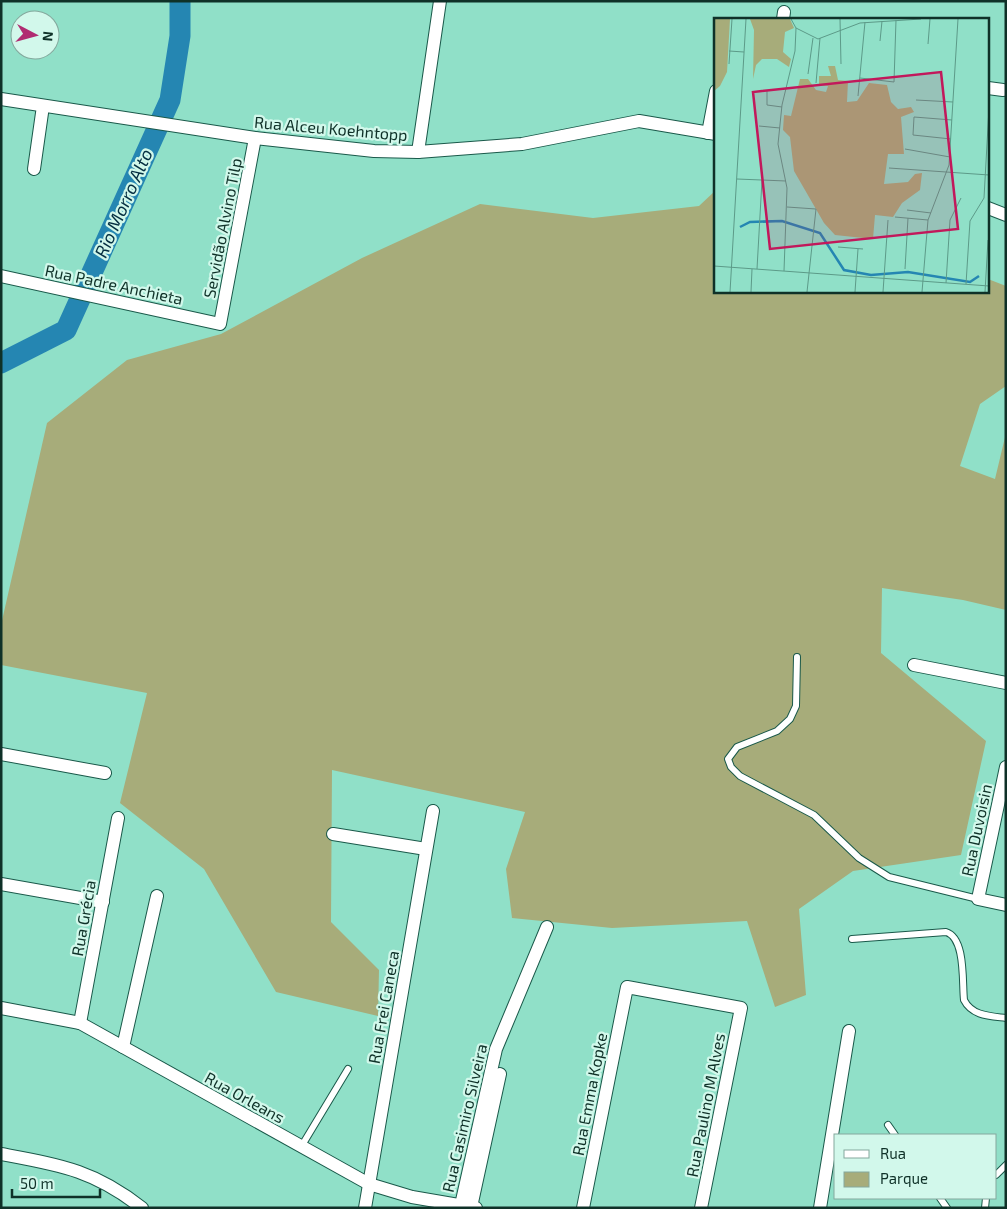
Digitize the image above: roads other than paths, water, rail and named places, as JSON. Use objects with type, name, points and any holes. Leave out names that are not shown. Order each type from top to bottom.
[{"type":"street","points":[[418,152],[440,1]]},
{"type":"street","points":[[990,88],[1003,90]]},
{"type":"street","name":"Rua Alceu Koehntopp","points":[[1,99],[255,138],[348,149],[418,152],[522,144],[639,121],[712,133]]},
{"type":"street","points":[[34,169],[43,106]]},
{"type":"street","points":[[712,133],[714,112]]},
{"type":"street","name":"Servidão Alvino Tilp","points":[[220,324],[255,138]]},
{"type":"street","points":[[990,209],[1006,215]]},
{"type":"street","name":"Rua Padre Anchieta","points":[[1,276],[220,324]]},
{"type":"street","points":[[914,665],[1006,683]]},
{"type":"street","points":[[1,754],[105,773]]},
{"type":"street","name":"Rua Duvoisin","points":[[978,899],[1006,767]]},
{"type":"street","name":"Rua Frei Caneca","points":[[365,1208],[433,811]]},
{"type":"street","name":"Rua Grécia","points":[[80,1023],[118,818]]},
{"type":"street","points":[[333,834],[426,849]]},
{"type":"street","points":[[1,884],[102,902]]},
{"type":"street","points":[[123,1047],[157,896]]},
{"type":"street","points":[[978,899],[1006,905]]},
{"type":"street","name":"Rua Casimiro Silveira","points":[[469,1207],[496,1049],[547,927]]},
{"type":"street","name":"Rua Paulino M Alves","points":[[627,987],[741,1008],[701,1208]]},
{"type":"street","name":"Rua Emma Kopke","points":[[583,1208],[627,987]]},
{"type":"street","name":"Rua Orleans","points":[[1,1008],[80,1023],[369,1184],[412,1197],[469,1207]]},
{"type":"street","points":[[820,1208],[849,1031]]},
{"type":"street","points":[[469,1207],[500,1074]]},
{"type":"street","points":[[1,1154],[80,1171],[109,1184],[142,1208]]},
{"type":"lane","points":[[797,657],[796,706],[790,719],[777,731],[737,747],[728,758],[731,767],[740,776],[814,815],[858,858],[889,877],[978,899]]},
{"type":"lane","points":[[852,939],[946,932],[952,934],[957,940],[960,950],[966,1005],[978,1014],[1006,1018]]},
{"type":"lane","points":[[301,1147],[348,1069]]},
{"type":"lane","points":[[888,1125],[894,1134]]},
{"type":"lane","points":[[997,1174],[1006,1165]]},
{"type":"waterway","name":"Rio Morro Alto","points":[[1,363],[66,330],[170,100],[180,36],[180,1]]}]
